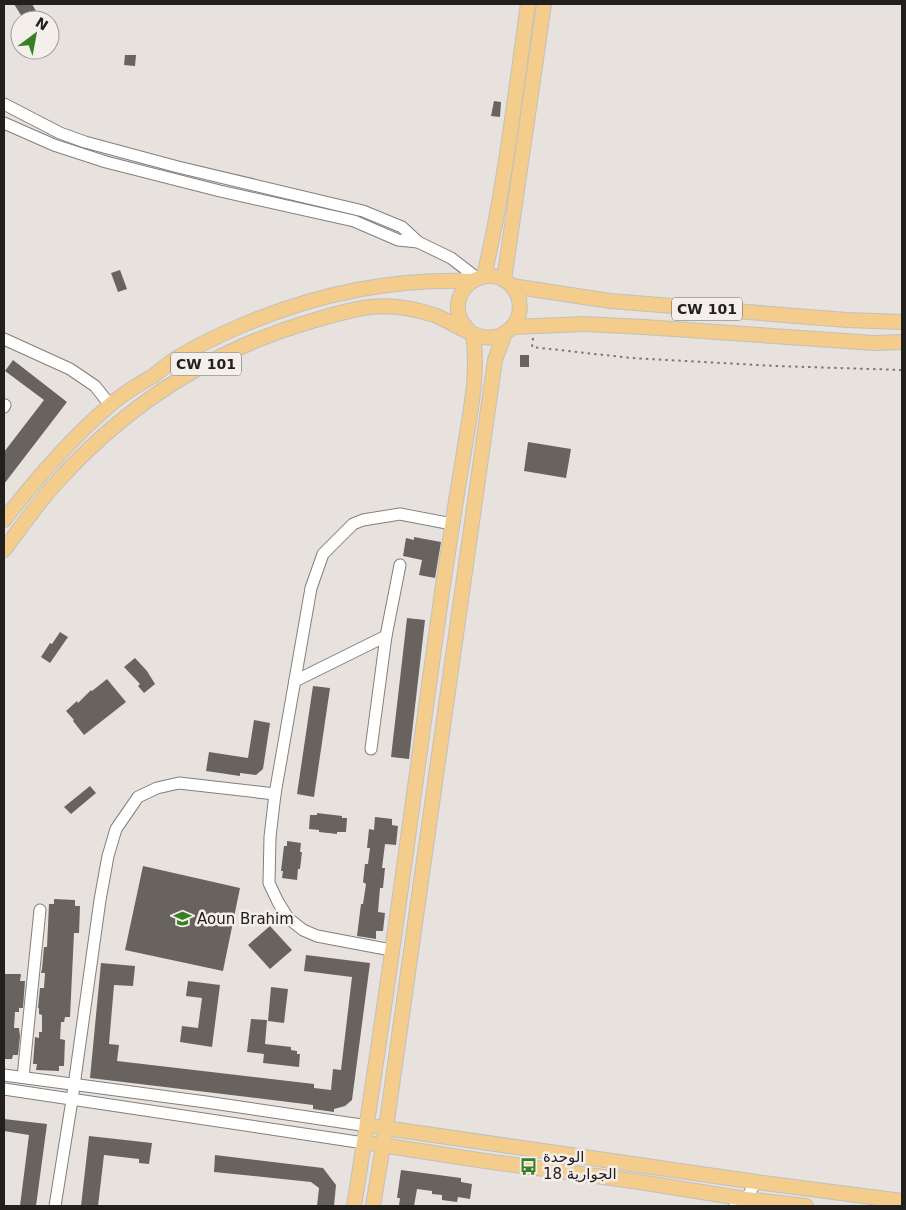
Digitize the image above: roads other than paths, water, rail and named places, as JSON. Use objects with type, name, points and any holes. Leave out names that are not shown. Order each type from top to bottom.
[{"type":"main road","points":[[354,1206],[368,1126],[452,524],[475,382],[476,350],[471,332],[460,320],[458,309],[461,294],[477,278],[491,244],[528,4]]},
{"type":"main road","points":[[508,283],[544,4]]},
{"type":"main road","points":[[373,1206],[386,1128],[495,360],[509,330],[518,317],[520,306],[518,296],[508,283],[494,276],[477,278]]},
{"type":"main road","name":"CW 101","points":[[4,520],[50,464],[77,435],[110,405],[176,358],[217,336],[270,314],[321,297],[382,285],[477,278]]},
{"type":"main road","name":"CW 101","points":[[508,283],[610,301],[847,320],[902,322]]},
{"type":"main road","name":"CW 101","points":[[4,550],[57,482],[117,424],[149,398],[227,352],[277,331],[365,307],[401,307],[434,315],[471,332]]},
{"type":"main road","name":"CW 101","points":[[509,330],[534,325],[584,324],[874,343],[902,342]]},
{"type":"main road","points":[[471,332],[488,338],[509,330]]},
{"type":"main road","points":[[368,1126],[902,1201]]},
{"type":"main road","points":[[364,1143],[383,1144],[485,1161],[633,1181],[741,1202],[806,1206]]},
{"type":"street","points":[[4,104],[60,133],[85,142],[363,211],[402,227],[418,242],[451,258],[477,278]]},
{"type":"street","points":[[4,124],[54,145],[106,162],[354,222],[398,240],[418,242]]},
{"type":"street","points":[[142,172],[144,158]]},
{"type":"street","points":[[5,342],[70,369],[95,386],[110,405]]},
{"type":"street","points":[[392,950],[317,936],[303,930],[288,918],[269,884],[270,837],[275,794],[312,588],[322,554],[353,524],[363,520],[400,514],[452,524]]},
{"type":"street","points":[[371,749],[386,636],[400,564]]},
{"type":"street","points":[[295,681],[386,636]]},
{"type":"street","points":[[55,1206],[75,1084],[100,900],[108,856],[116,829],[138,797],[157,788],[179,783],[275,794]]},
{"type":"street","points":[[23,1077],[40,910]]},
{"type":"street","points":[[4,1075],[368,1126]]},
{"type":"street","points":[[4,1089],[364,1143]]},
{"type":"street","points":[[741,1202],[756,1182]]},
{"type":"place","name":"Aoun Brahim","points":[[183,919]]},
{"type":"place","name":"الوحدة الجوارية 18","points":[[529,1166]]}]
